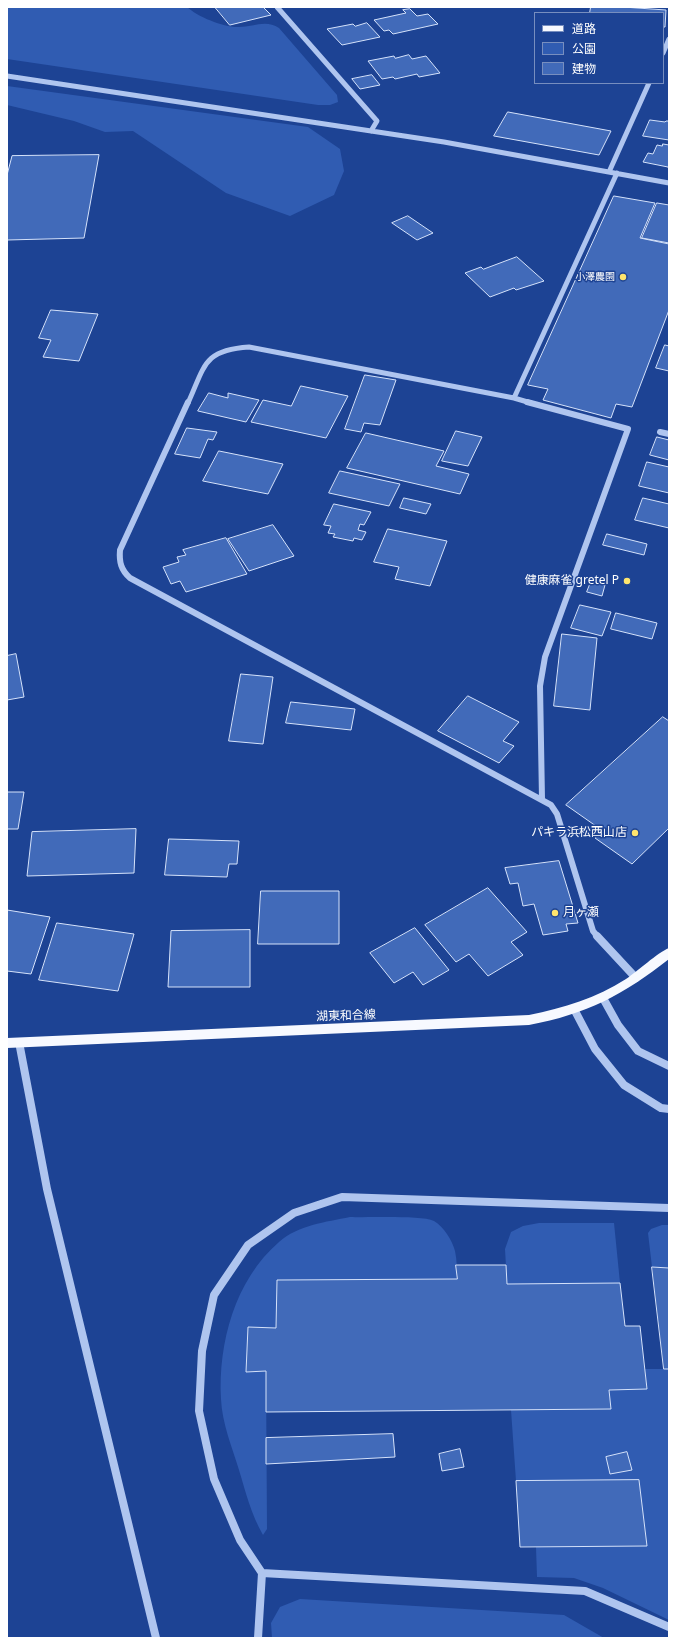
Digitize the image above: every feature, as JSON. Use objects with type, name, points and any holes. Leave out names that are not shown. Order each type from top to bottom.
[{"type":"main road","name":"湖東和合線","points":[[7,1043],[529,1020],[561,1014],[603,998],[636,978],[669,953]]},
{"type":"street","points":[[277,7],[377,121],[371,131]]},
{"type":"street","points":[[664,51],[669,39]]},
{"type":"street","points":[[7,76],[470,146],[669,183]]},
{"type":"street","points":[[609,172],[649,84]]},
{"type":"street","points":[[514,398],[617,174]]},
{"type":"street","points":[[542,799],[540,686],[545,657],[628,429],[514,398],[249,347],[232,348],[217,353],[207,361],[120,550],[118,560],[122,570],[130,578],[551,805],[557,814],[593,931],[636,978]]},
{"type":"street","points":[[660,432],[669,434]]},
{"type":"street","points":[[603,998],[618,1025],[638,1051],[669,1066]]},
{"type":"street","points":[[574,1009],[595,1049],[624,1085],[661,1108],[669,1109]]},
{"type":"street","points":[[19,1042],[47,1189],[156,1638]]},
{"type":"street","points":[[258,1638],[262,1574],[240,1540],[214,1479],[199,1410],[202,1351],[214,1295],[248,1245],[294,1213],[342,1197],[669,1208]]},
{"type":"street","points":[[262,1574],[585,1591],[669,1627]]},
{"type":"green space","points":[[7,7],[187,7],[205,18],[227,26],[244,27],[259,24],[274,25],[279,28],[337,95],[338,102],[330,105],[318,105],[7,59]]},
{"type":"green space","points":[[7,86],[308,127],[340,149],[344,171],[334,195],[290,216],[226,193],[133,131],[105,132],[74,121],[7,105]]},
{"type":"green space","points":[[350,1217],[406,1217],[434,1221],[444,1230],[454,1247],[457,1279],[277,1281],[276,1328],[248,1328],[246,1372],[266,1371],[267,1529],[263,1535],[249,1503],[223,1417],[221,1378],[226,1335],[232,1314],[251,1275],[264,1257],[279,1242],[303,1228]]},
{"type":"green space","points":[[539,1223],[614,1223],[620,1283],[507,1284],[505,1249],[511,1232],[523,1226]]},
{"type":"green space","points":[[662,1225],[669,1225],[669,1268],[652,1267],[648,1233],[651,1229]]},
{"type":"green space","points":[[645,1369],[669,1369],[669,1620],[603,1588],[574,1578],[537,1577],[536,1547],[647,1546],[639,1481],[516,1481],[511,1410],[611,1409],[609,1390],[647,1389]]},
{"type":"green space","points":[[300,1599],[564,1615],[604,1638],[272,1638],[271,1623],[280,1607]]},
{"type":"building","points":[[215,7],[263,7],[271,15],[230,25]]},
{"type":"building","points":[[591,7],[623,7],[666,10],[665,27],[664,12],[590,12]]},
{"type":"building","points":[[410,9],[417,16],[428,14],[438,24],[393,34],[389,30],[384,31],[374,20],[406,13],[403,10]]},
{"type":"building","points":[[367,23],[380,37],[342,45],[327,29],[353,24],[355,26]]},
{"type":"building","points":[[409,55],[412,59],[426,56],[440,73],[419,77],[417,74],[395,79],[393,77],[382,79],[368,61],[394,56],[395,58]]},
{"type":"building","points":[[372,75],[380,85],[360,89],[352,79]]},
{"type":"building","points":[[508,112],[611,131],[599,155],[494,136]]},
{"type":"building","points":[[650,120],[665,122],[669,121],[669,140],[643,136]]},
{"type":"building","points":[[663,144],[669,145],[669,169],[668,167],[643,162],[648,153],[653,154],[657,145],[662,146]]},
{"type":"building","points":[[99,155],[84,238],[7,240],[7,175],[12,156]]},
{"type":"building","name":"小澤農園","points":[[614,196],[655,203],[640,238],[669,244],[669,310],[632,407],[616,404],[611,418],[543,400],[548,389],[528,385]]},
{"type":"building","points":[[657,203],[669,205],[669,243],[642,238]]},
{"type":"building","points":[[408,216],[433,233],[417,240],[392,223]]},
{"type":"building","points":[[517,257],[544,281],[516,290],[514,288],[490,297],[465,273],[481,267],[483,269]]},
{"type":"building","points":[[51,310],[98,314],[79,361],[43,357],[51,340],[39,338]]},
{"type":"building","points":[[665,345],[669,346],[669,371],[656,368]]},
{"type":"building","points":[[365,375],[396,380],[380,425],[364,423],[361,432],[345,429]]},
{"type":"building","points":[[301,386],[348,396],[326,438],[251,422],[263,400],[291,406]]},
{"type":"building","points":[[209,393],[228,398],[228,393],[259,400],[246,422],[198,411]]},
{"type":"building","points":[[187,428],[217,432],[213,440],[208,439],[200,458],[175,454]]},
{"type":"building","points":[[456,431],[482,437],[468,466],[442,461]]},
{"type":"building","points":[[366,433],[444,451],[436,466],[469,474],[460,494],[347,468]]},
{"type":"building","points":[[657,437],[669,440],[669,460],[650,455]]},
{"type":"building","points":[[219,451],[283,464],[268,494],[203,481]]},
{"type":"building","points":[[647,462],[669,467],[669,493],[639,486]]},
{"type":"building","points":[[340,471],[400,484],[389,506],[329,493]]},
{"type":"building","points":[[404,498],[431,504],[426,514],[400,508]]},
{"type":"building","points":[[643,498],[669,504],[669,528],[635,520]]},
{"type":"building","points":[[334,504],[371,512],[364,525],[360,524],[358,530],[366,532],[362,540],[354,538],[353,541],[333,537],[335,534],[328,533],[331,526],[324,525]]},
{"type":"building","points":[[273,525],[294,556],[249,571],[228,539]]},
{"type":"building","points":[[388,529],[447,541],[430,586],[395,579],[399,567],[374,562]]},
{"type":"building","points":[[607,534],[647,544],[644,555],[603,545]]},
{"type":"building","points":[[226,538],[247,574],[186,592],[180,581],[171,584],[163,567],[179,562],[177,557],[186,555],[183,550]]},
{"type":"building","points":[[591,582],[605,585],[602,596],[587,592]]},
{"type":"building","points":[[580,605],[611,612],[602,636],[571,628]]},
{"type":"building","points":[[616,613],[657,623],[652,639],[611,629]]},
{"type":"building","points":[[562,634],[597,638],[590,710],[554,706]]},
{"type":"building","points":[[16,654],[24,697],[7,700],[7,656]]},
{"type":"building","points":[[241,674],[273,677],[263,744],[229,741]]},
{"type":"building","points":[[468,696],[519,722],[503,741],[514,746],[499,763],[438,731]]},
{"type":"building","points":[[291,702],[355,709],[351,730],[286,723]]},
{"type":"building","points":[[663,717],[669,721],[669,828],[632,864],[595,838],[603,831],[566,805]]},
{"type":"building","points":[[7,792],[24,792],[18,829],[7,829]]},
{"type":"building","points":[[136,829],[134,873],[27,876],[32,832]]},
{"type":"building","points":[[169,839],[239,841],[237,864],[229,864],[227,877],[165,875]]},
{"type":"building","points":[[559,861],[578,923],[566,924],[568,931],[543,935],[534,904],[523,906],[518,883],[510,884],[505,868]]},
{"type":"building","points":[[488,888],[527,932],[511,942],[523,955],[488,976],[469,954],[456,962],[425,925]]},
{"type":"building","points":[[261,891],[339,891],[339,944],[258,944]]},
{"type":"building","points":[[7,910],[50,917],[31,974],[7,971]]},
{"type":"building","points":[[57,923],[134,934],[118,991],[39,980]]},
{"type":"building","points":[[415,928],[449,970],[423,985],[413,972],[394,983],[370,953]]},
{"type":"building","points":[[250,930],[250,987],[168,987],[171,931]]},
{"type":"building","points":[[456,1265],[506,1265],[507,1284],[620,1283],[625,1326],[640,1326],[647,1389],[609,1390],[611,1409],[266,1412],[266,1371],[246,1372],[248,1327],[276,1328],[277,1280],[457,1279]]},
{"type":"building","points":[[652,1267],[669,1268],[669,1369],[664,1369]]},
{"type":"building","points":[[393,1434],[395,1457],[266,1464],[266,1438]]},
{"type":"building","points":[[460,1449],[464,1467],[442,1471],[439,1454]]},
{"type":"building","points":[[627,1452],[632,1470],[610,1474],[606,1457]]},
{"type":"building","points":[[639,1480],[647,1546],[520,1547],[516,1481]]},
{"type":"place","name":"小澤農園","points":[[623,277]]},
{"type":"place","name":"健康麻雀 gretel P","points":[[627,581]]},
{"type":"place","name":"パキラ浜松西山店","points":[[635,833]]},
{"type":"place","name":"月ヶ瀬","points":[[555,913]]}]
